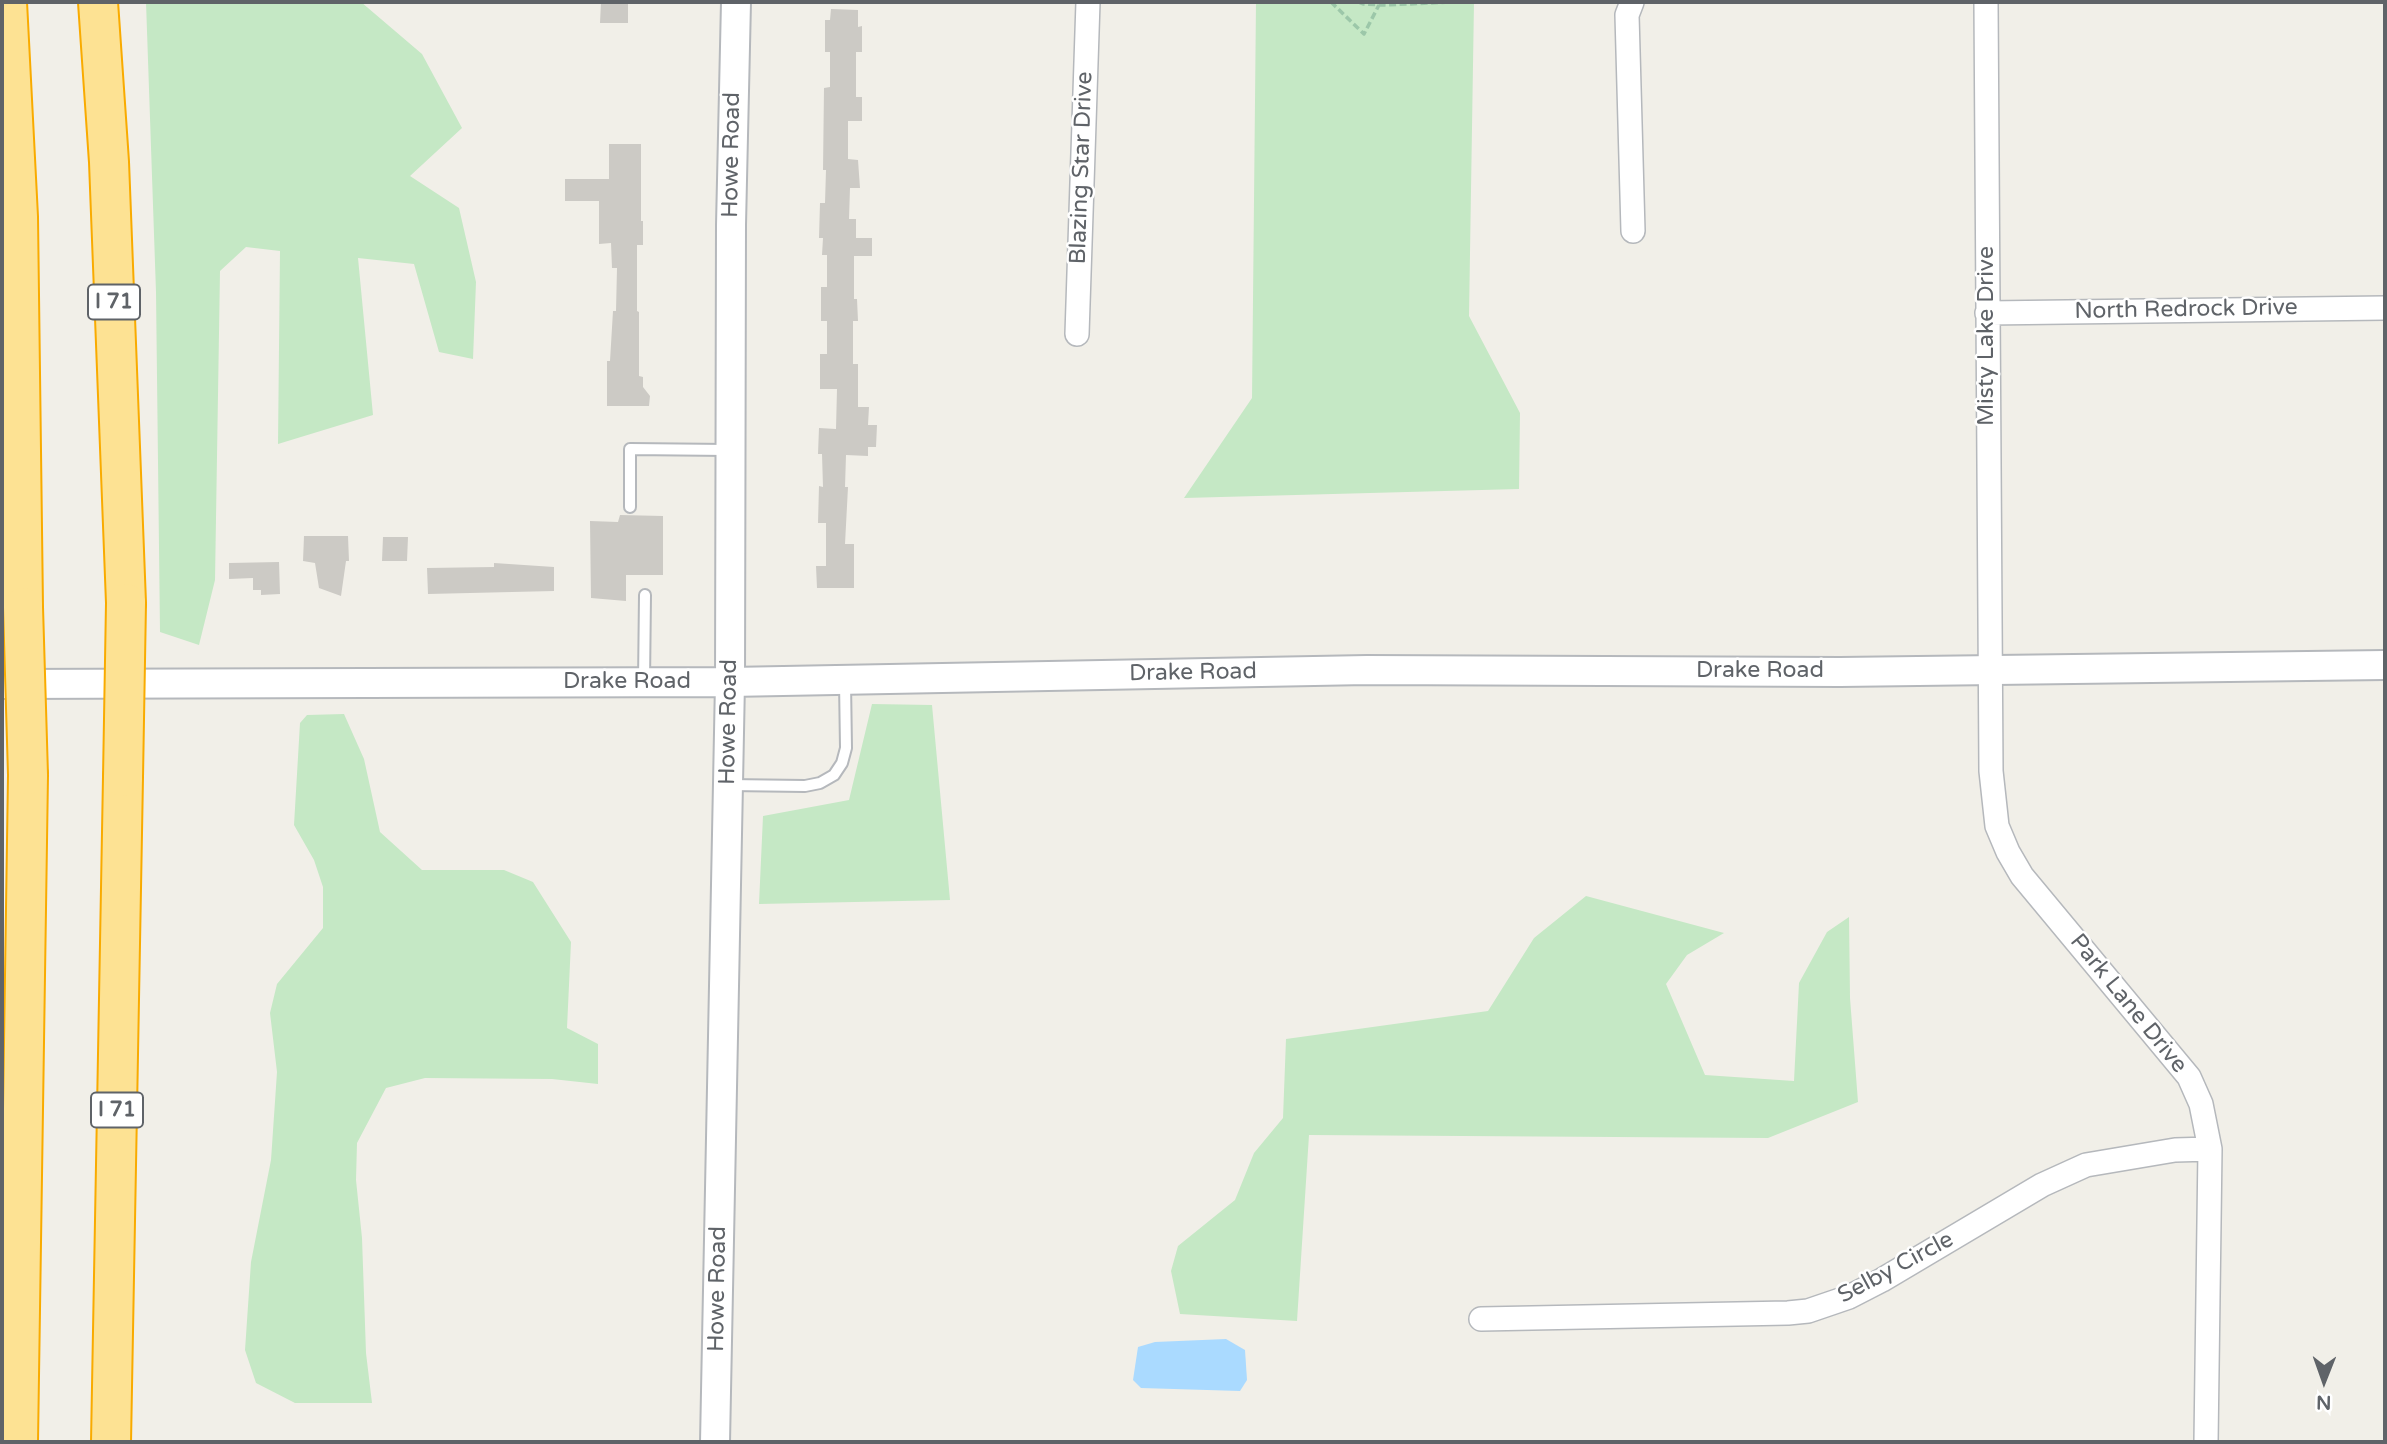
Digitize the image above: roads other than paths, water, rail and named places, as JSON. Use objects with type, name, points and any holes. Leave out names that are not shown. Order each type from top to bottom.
[{"type":"highway","points":[[8,2],[18,217],[28,775],[18,1442]]},
{"type":"highway","name":"I 71","points":[[98,2],[109,162],[126,603],[111,1442]]},
{"type":"street","name":"Howe Road","points":[[715,1442],[729,785],[731,225],[736,2]]},
{"type":"street","name":"Blazing Star Drive","points":[[1077,334],[1088,2]]},
{"type":"street","points":[[1632,2],[1627,15],[1633,231]]},
{"type":"street","name":"Misty Lake Drive","points":[[1986,2],[1991,670]]},
{"type":"street","name":"North Redrock Drive","points":[[1987,313],[2385,308]]},
{"type":"street","name":"Drake Road","points":[[2,684],[730,682],[1367,670],[1840,672],[2385,665]]},
{"type":"street","name":"Park Lane Drive","points":[[1991,670],[1991,771],[1997,826],[2008,852],[2022,876],[2189,1077],[2201,1104],[2210,1149],[2206,1442]]},
{"type":"street","name":"Selby Circle","points":[[1481,1319],[1788,1314],[1808,1311],[1849,1297],[1882,1280],[2042,1185],[2086,1165],[2148,1154],[2210,1149]]},
{"type":"lane","points":[[630,507],[630,449],[731,450]]},
{"type":"lane","points":[[644,682],[645,595]]},
{"type":"lane","points":[[729,785],[804,786],[820,783],[834,775],[842,763],[846,748],[845,680]]},
{"type":"water","points":[[1226,1339],[1245,1350],[1247,1380],[1240,1391],[1141,1388],[1133,1380],[1138,1347],[1155,1342]]}]
